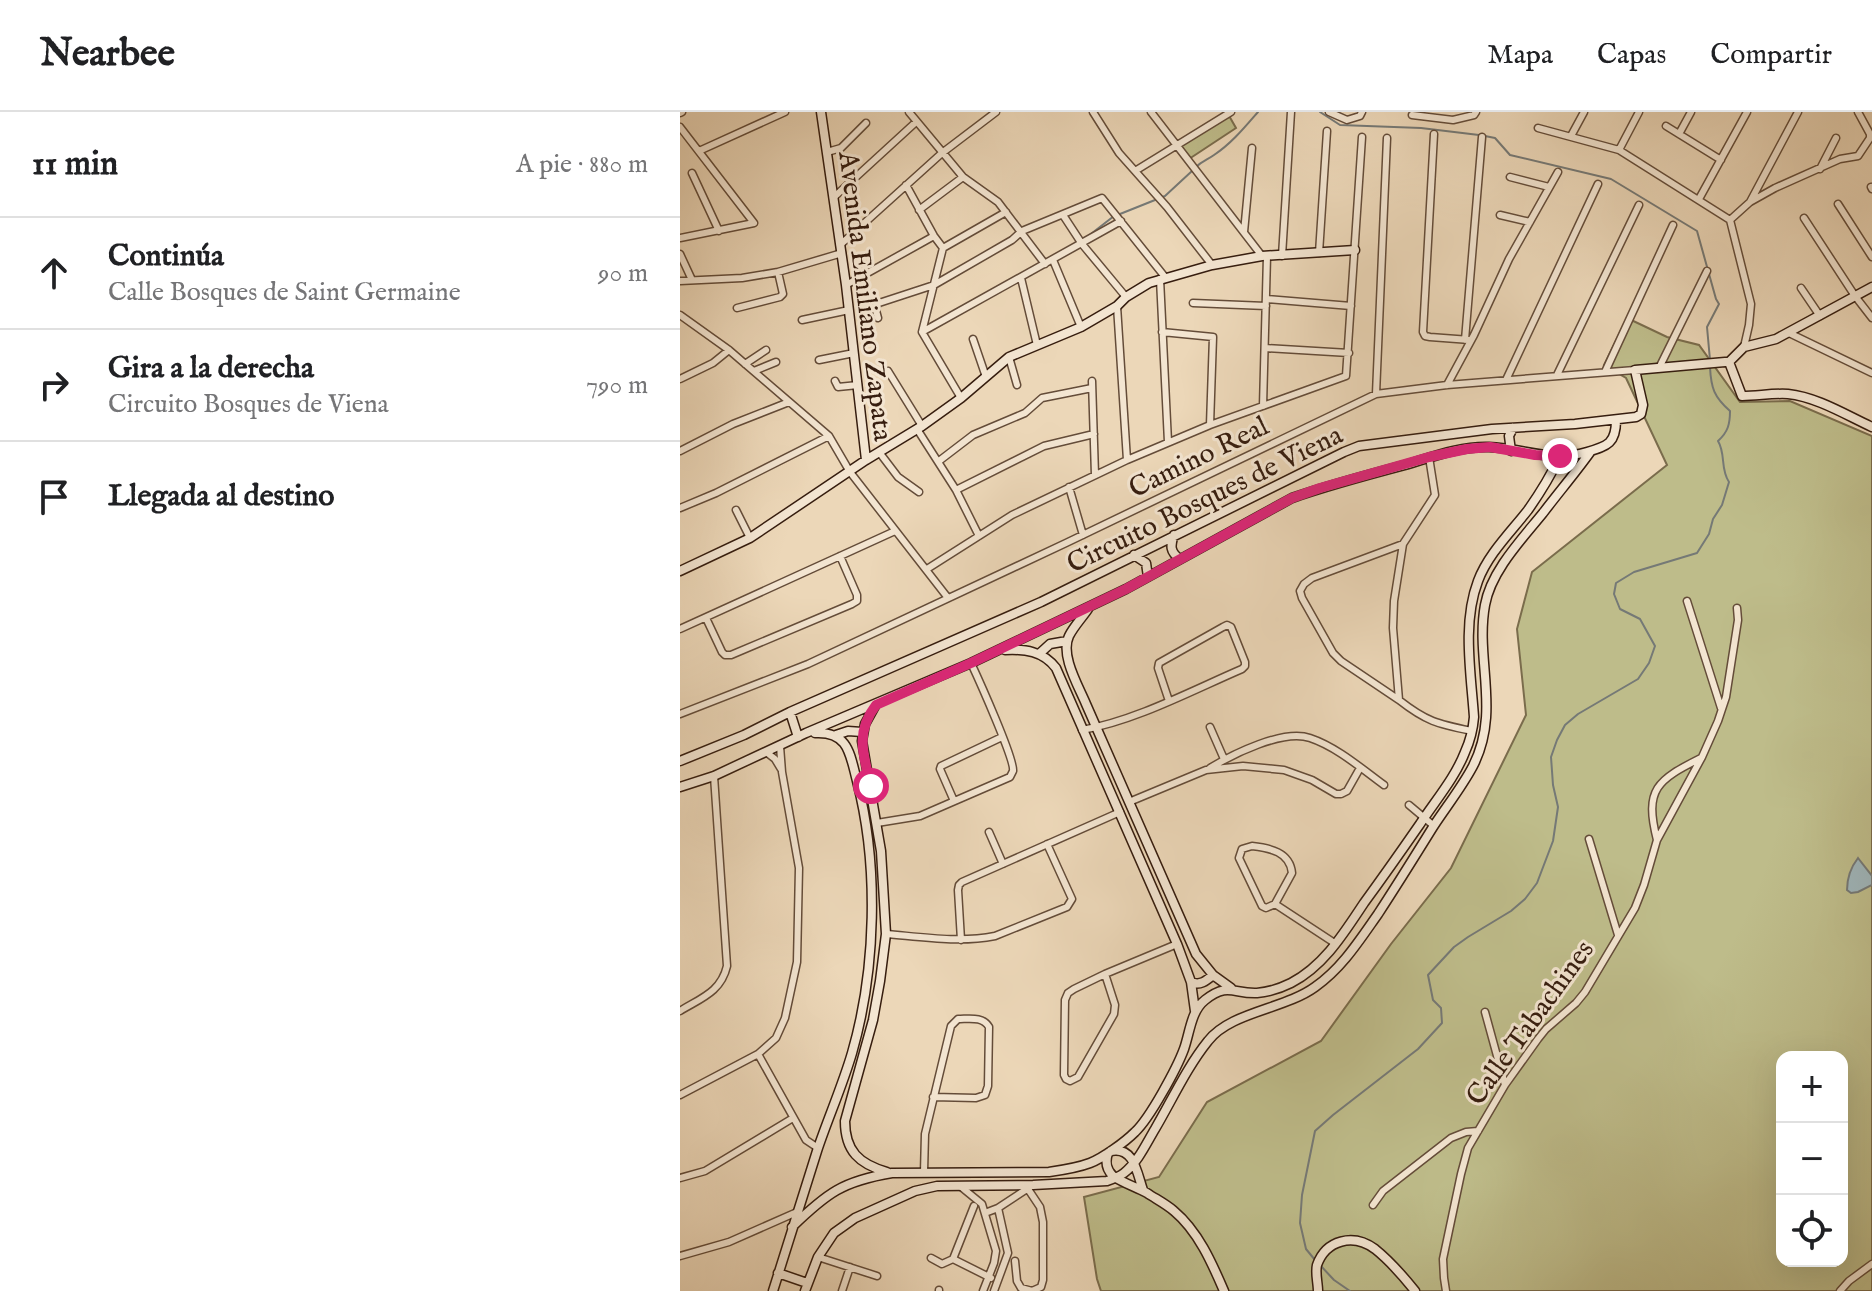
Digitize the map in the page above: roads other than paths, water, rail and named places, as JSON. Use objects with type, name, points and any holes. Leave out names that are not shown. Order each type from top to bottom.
[{"type":"main road","name":"Avenida Emiliano Zapata","points":[[680,571],[750,538],[866,460],[846,285],[821,112]]},
{"type":"main road","points":[[866,460],[920,428],[1009,357],[1081,327],[1149,283],[1212,265],[1264,256],[1355,250]]},
{"type":"main road","points":[[1872,287],[1789,333],[1744,347],[1727,362],[1742,396],[1771,393],[1792,395],[1824,405],[1872,427]]},
{"type":"main road","name":"Camino Real","points":[[1635,370],[1727,362]]},
{"type":"main road","points":[[778,1273],[806,1287],[818,1257],[834,1233],[855,1218],[915,1191],[937,1186],[1030,1187],[1116,1178],[1141,1154],[1209,1039],[1229,1024],[1287,1002],[1332,975],[1352,952],[1473,765],[1484,737],[1487,701],[1483,628],[1485,604],[1492,584],[1513,549],[1591,451],[1613,440],[1616,420],[1641,414],[1643,405],[1635,370]]},
{"type":"main road","name":"Circuito Bosques de Viena","points":[[680,761],[1027,609],[1359,446],[1492,429],[1616,420]]},
{"type":"main road","points":[[1511,451],[1509,436],[1513,428]]},
{"type":"main road","points":[[1490,447],[1497,437],[1492,429]]},
{"type":"main road","name":"Circuito Bosques de Viena","points":[[680,787],[714,776],[971,663],[1148,577],[1292,498],[1429,457],[1467,449],[1490,447],[1560,456],[1591,451]]},
{"type":"main road","points":[[1091,606],[1067,641],[1070,662],[1196,954],[1213,975],[1231,988],[1257,993],[1277,989],[1305,975],[1336,944],[1447,784],[1464,754],[1474,717],[1469,625],[1478,579],[1491,555],[1529,509],[1560,456]]},
{"type":"main road","points":[[1553,471],[1573,475]]},
{"type":"main road","points":[[1174,535],[1171,550],[1180,559]]},
{"type":"main road","points":[[1134,555],[1146,563],[1148,577]]},
{"type":"main road","points":[[1039,654],[1050,644],[1067,641]]},
{"type":"main road","points":[[792,1227],[819,1201],[852,1181],[892,1173],[1049,1172],[1093,1162],[1136,1132],[1181,1056],[1191,1030],[1195,1011],[1191,982],[1177,944],[1056,668],[1049,659],[1027,650],[996,651]]},
{"type":"main road","points":[[876,705],[862,732],[881,851],[886,934],[873,1020],[845,1121],[845,1135],[861,1161],[892,1173]]},
{"type":"main road","points":[[773,1291],[851,1056],[865,990],[872,934],[869,868],[860,795],[849,753],[836,735],[822,732],[802,735],[790,712]]},
{"type":"main road","points":[[836,735],[848,731],[862,732]]},
{"type":"main road","points":[[1191,982],[1200,983],[1213,975]]},
{"type":"main road","points":[[1195,1011],[1217,992],[1231,988]]},
{"type":"main road","points":[[1257,993],[1260,995],[1260,1012]]},
{"type":"main road","points":[[1191,1030],[1195,1036],[1209,1039]]},
{"type":"main road","points":[[1143,1191],[1130,1155],[1124,1150],[1109,1152],[1106,1166],[1110,1173],[1175,1211],[1189,1227],[1213,1265],[1224,1291]]},
{"type":"main road","points":[[1319,1289],[1316,1269],[1323,1253],[1342,1240],[1365,1243],[1375,1249],[1415,1291]]},
{"type":"street","points":[[699,151],[785,112]]},
{"type":"street","points":[[909,112],[963,177],[998,202],[1045,264]]},
{"type":"street","points":[[680,281],[742,278],[778,272],[841,249],[942,153],[996,112]]},
{"type":"street","points":[[1093,112],[1119,153],[1212,265]]},
{"type":"street","points":[[1151,112],[1264,256],[1263,406]]},
{"type":"street","points":[[1135,171],[1231,112]]},
{"type":"street","points":[[1282,256],[1291,112]]},
{"type":"street","points":[[1329,112],[1347,120],[1362,113]]},
{"type":"street","points":[[1412,115],[1453,120],[1476,112]]},
{"type":"street","points":[[1571,136],[1584,112]]},
{"type":"street","points":[[1619,150],[1639,112]]},
{"type":"street","points":[[1679,134],[1691,112]]},
{"type":"street","points":[[1699,199],[1747,112]]},
{"type":"street","points":[[1750,202],[1798,112]]},
{"type":"street","points":[[1730,220],[1750,202],[1775,188],[1840,159],[1858,156],[1870,138],[1858,112]]},
{"type":"street","points":[[833,198],[916,122]]},
{"type":"street","points":[[827,152],[841,148],[866,123]]},
{"type":"street","points":[[1666,126],[1721,160]]},
{"type":"street","points":[[680,127],[754,221],[751,225],[680,238]]},
{"type":"street","points":[[1538,128],[1619,150],[1730,220],[1751,304],[1744,347]]},
{"type":"street","points":[[1319,253],[1327,131]]},
{"type":"street","points":[[1434,134],[1423,332],[1430,337],[1468,340]]},
{"type":"street","points":[[927,569],[1012,515],[1127,460],[1210,425],[1346,376],[1362,137]]},
{"type":"street","points":[[1468,340],[1482,137]]},
{"type":"street","points":[[1376,394],[1387,138]]},
{"type":"street","points":[[1820,169],[1836,138]]},
{"type":"street","points":[[1244,232],[1252,148]]},
{"type":"street","points":[[1447,385],[1509,259],[1558,172]]},
{"type":"street","points":[[692,173],[719,231]]},
{"type":"street","points":[[919,210],[963,177]]},
{"type":"street","points":[[1510,177],[1549,187]]},
{"type":"street","points":[[1506,380],[1598,184]]},
{"type":"street","points":[[906,185],[943,248]]},
{"type":"street","points":[[878,318],[877,304],[934,285],[1012,240],[1022,231],[1102,198],[1162,278],[1168,442]]},
{"type":"street","points":[[1838,204],[1872,257]]},
{"type":"street","points":[[1557,375],[1639,205]]},
{"type":"street","points":[[961,398],[922,332],[943,248],[1006,212]]},
{"type":"street","points":[[1063,215],[1082,244],[1126,297]]},
{"type":"street","points":[[1500,215],[1530,222]]},
{"type":"street","points":[[1804,218],[1872,318]]},
{"type":"street","points":[[922,332],[1120,220]]},
{"type":"street","points":[[1605,372],[1673,225]]},
{"type":"street","points":[[846,285],[934,236]]},
{"type":"street","points":[[680,254],[692,280]]},
{"type":"street","points":[[1053,260],[1081,327]]},
{"type":"street","points":[[1659,368],[1707,271]]},
{"type":"street","points":[[737,308],[780,297],[783,294],[778,272]]},
{"type":"street","points":[[1021,278],[1037,345]]},
{"type":"street","points":[[1801,288],[1820,316]]},
{"type":"street","points":[[1193,303],[1351,306]]},
{"type":"street","points":[[1117,306],[1127,460]]},
{"type":"street","points":[[802,320],[849,310]]},
{"type":"street","points":[[680,315],[729,350],[829,436],[850,472],[948,598]]},
{"type":"street","points":[[680,325],[687,320]]},
{"type":"street","points":[[1162,332],[1213,337],[1210,425]]},
{"type":"street","points":[[1789,333],[1872,373]]},
{"type":"street","points":[[973,339],[986,377]]},
{"type":"street","points":[[1265,348],[1349,353]]},
{"type":"street","points":[[680,379],[713,363],[729,350]]},
{"type":"street","points":[[745,364],[766,350]]},
{"type":"street","points":[[819,360],[854,353]]},
{"type":"street","points":[[1009,357],[1017,385]]},
{"type":"street","points":[[754,371],[776,362]]},
{"type":"street","name":"Camino Real","points":[[680,714],[808,664],[1376,394],[1447,385],[1635,370]]},
{"type":"street","points":[[888,371],[979,536]]},
{"type":"street","points":[[835,381],[838,387],[858,385]]},
{"type":"street","points":[[939,461],[973,435],[1025,413],[1042,398],[1092,384],[1095,475]]},
{"type":"street","points":[[680,451],[733,424],[789,402]]},
{"type":"street","points":[[956,490],[1044,446],[1094,434]]},
{"type":"street","points":[[680,508],[829,436]]},
{"type":"street","points":[[879,452],[898,477],[919,492]]},
{"type":"street","points":[[1399,700],[1394,601],[1403,544],[1435,495],[1429,457]]},
{"type":"street","points":[[1069,487],[1083,535]]},
{"type":"street","points":[[736,510],[750,538]]},
{"type":"street","points":[[680,629],[895,531]]},
{"type":"street","points":[[1403,544],[1312,578],[1300,591],[1333,653],[1341,661],[1419,716],[1433,723],[1472,731]]},
{"type":"street","points":[[706,618],[725,655],[731,655],[852,604],[857,601],[857,595],[840,556]]},
{"type":"street","points":[[1687,601],[1722,710]]},
{"type":"street","name":"Calle Tabachines","points":[[1446,1291],[1443,1259],[1468,1148],[1505,1085],[1546,1029],[1585,992],[1635,908],[1657,840],[1702,757],[1722,710],[1738,620],[1737,608]]},
{"type":"street","points":[[1082,730],[1097,728],[1169,701],[1242,669],[1245,662],[1231,627],[1227,625],[1194,642],[1158,665],[1169,701]]},
{"type":"street","points":[[877,823],[911,818],[1010,777],[1013,767],[971,663]]},
{"type":"street","points":[[1210,727],[1224,759]]},
{"type":"street","points":[[954,801],[941,766],[1002,737]]},
{"type":"street","points":[[1129,802],[1279,738],[1310,738],[1331,748],[1384,785]]},
{"type":"street","points":[[680,1095],[758,1054],[776,1038],[785,1018],[797,962],[799,868],[780,746]]},
{"type":"street","points":[[766,752],[775,759],[782,772]]},
{"type":"street","points":[[1657,840],[1651,800],[1655,790],[1677,770],[1702,757]]},
{"type":"street","points":[[1206,770],[1243,766],[1284,770],[1341,794],[1347,791],[1360,768]]},
{"type":"street","points":[[680,1011],[719,987],[727,966],[714,776]]},
{"type":"street","points":[[1409,805],[1434,826]]},
{"type":"street","points":[[961,940],[959,885],[1120,812]]},
{"type":"street","points":[[989,832],[1003,864]]},
{"type":"street","points":[[1589,839],[1618,935]]},
{"type":"street","points":[[886,934],[961,940],[995,936],[1067,907],[1072,899],[1047,844]]},
{"type":"street","points":[[1246,847],[1270,848],[1282,854],[1290,864],[1292,873],[1275,904],[1266,908],[1262,906],[1239,858],[1246,847]]},
{"type":"street","points":[[1275,904],[1336,944]]},
{"type":"street","points":[[1105,974],[1115,1005],[1114,1014],[1078,1077],[1070,1081],[1064,1075],[1066,996],[1105,974],[1177,944]]},
{"type":"street","points":[[1485,1012],[1505,1085]]},
{"type":"street","points":[[924,1172],[925,1134],[933,1097],[951,1026],[958,1019],[987,1022],[988,1086],[985,1095],[976,1098],[933,1097]]},
{"type":"street","points":[[758,1054],[806,1140],[818,1148]]},
{"type":"street","points":[[680,1178],[705,1171],[793,1118]]},
{"type":"street","points":[[1373,1205],[1383,1191],[1451,1138],[1478,1131]]},
{"type":"street","points":[[959,1185],[981,1203],[996,1251],[983,1291]]},
{"type":"street","points":[[985,1213],[1030,1187],[1040,1207],[1043,1222],[1041,1287],[1032,1291],[1021,1288],[1015,1261]]},
{"type":"street","points":[[931,1258],[942,1264],[953,1259],[974,1206]]},
{"type":"street","points":[[994,1291],[1008,1253],[998,1208]]},
{"type":"street","points":[[680,1256],[729,1242],[797,1212]]},
{"type":"street","points":[[818,1257],[877,1276]]},
{"type":"street","points":[[953,1259],[998,1281]]},
{"type":"street","points":[[1840,1291],[1872,1264]]},
{"type":"street","points":[[842,1291],[850,1267]]},
{"type":"water","points":[[1858,858],[1872,876],[1872,885],[1851,893],[1847,890],[1848,881]]},
{"type":"waterway","points":[[1196,167],[1226,146],[1258,112]]},
{"type":"waterway","points":[[1320,112],[1340,125],[1421,128],[1479,135]]},
{"type":"waterway","points":[[1485,136],[1495,138],[1510,155],[1611,179],[1697,231],[1719,304],[1707,327],[1710,360]]},
{"type":"waterway","points":[[1120,214],[1165,196],[1192,171]]},
{"type":"waterway","points":[[1087,237],[1114,216]]},
{"type":"waterway","points":[[1315,1260],[1306,1249],[1300,1223],[1302,1195],[1315,1131],[1418,1049],[1442,1023],[1441,1008],[1433,1000],[1428,975],[1454,947],[1511,911],[1537,883],[1553,841],[1558,807],[1551,757],[1557,740],[1565,725],[1578,714],[1638,679],[1649,663],[1655,646],[1640,619],[1620,609],[1614,594],[1616,583],[1634,572],[1697,553],[1722,505],[1729,482],[1718,441],[1728,428],[1730,411],[1714,392],[1710,367]]},
{"type":"waterway","points":[[1320,1265],[1350,1291]]}]
